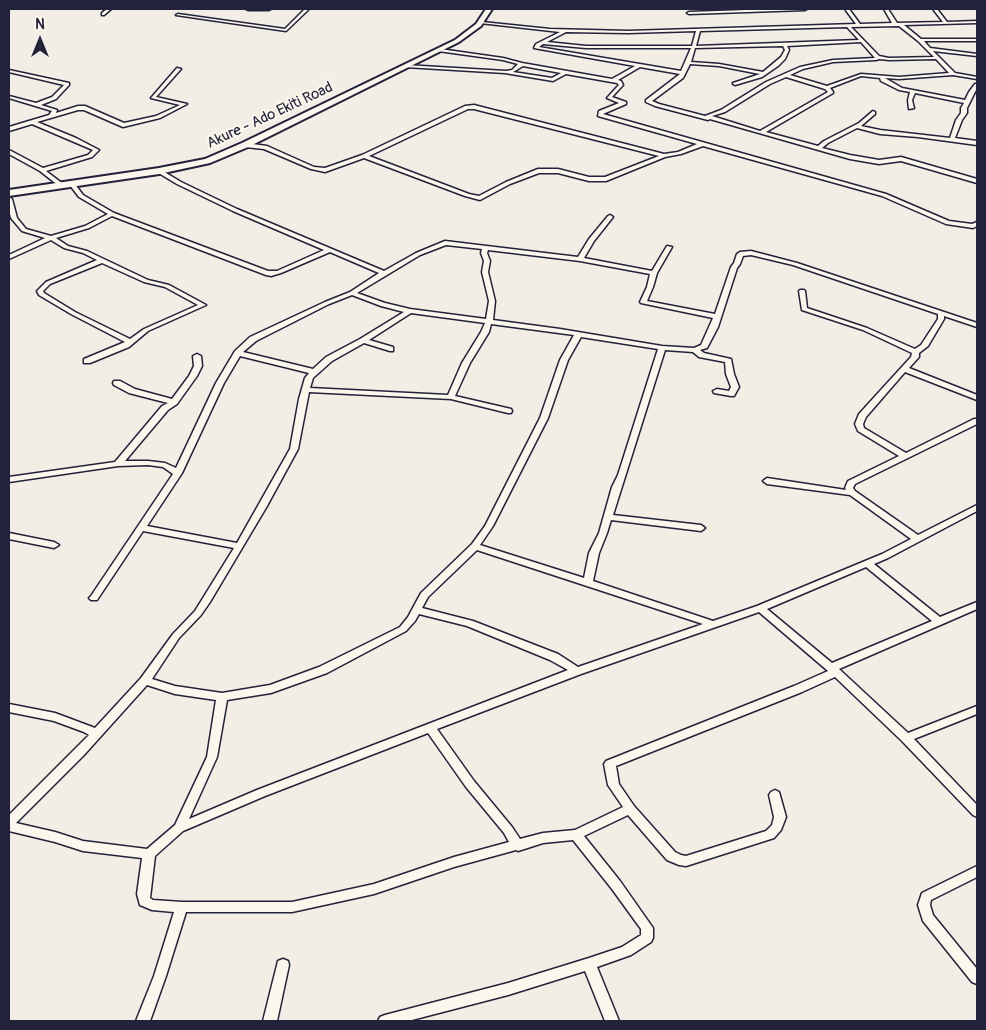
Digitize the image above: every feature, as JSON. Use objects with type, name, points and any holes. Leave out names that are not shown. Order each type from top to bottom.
[{"type":"main road","name":"Akure - Ado Ekiti Road","points":[[9,193],[158,171],[207,161],[245,145],[440,50],[470,33],[482,23],[489,9]]},
{"type":"street","points":[[103,14],[109,9]]},
{"type":"street","points":[[248,9],[269,9]]},
{"type":"street","points":[[178,15],[286,30],[307,9]]},
{"type":"street","points":[[689,13],[805,9]]},
{"type":"street","points":[[846,9],[859,25]]},
{"type":"street","points":[[886,9],[897,24],[920,40],[953,74]]},
{"type":"street","points":[[935,9],[946,23]]},
{"type":"street","points":[[482,23],[564,31],[628,32],[977,22]]},
{"type":"street","points":[[740,23],[744,28]]},
{"type":"street","points":[[848,25],[878,57]]},
{"type":"street","points":[[698,29],[688,63],[681,77],[648,100],[657,105],[850,157],[879,162],[896,159],[910,161],[977,181]]},
{"type":"street","points":[[564,31],[538,45],[536,48],[682,73]]},
{"type":"street","points":[[920,40],[977,40]]},
{"type":"street","points":[[543,43],[586,47],[785,46],[862,41]]},
{"type":"street","points":[[735,84],[764,73],[782,58],[788,48],[785,46]]},
{"type":"street","points":[[929,49],[977,55]]},
{"type":"street","points":[[440,50],[503,59],[613,81],[621,84],[609,98],[624,103],[601,112],[600,115],[884,196],[942,221],[966,225],[977,224]]},
{"type":"street","points":[[708,118],[707,116],[723,111],[768,83],[802,68],[832,61],[876,59],[878,57],[889,59],[938,58]]},
{"type":"street","points":[[688,63],[719,65],[764,73]]},
{"type":"street","points":[[506,72],[513,71],[522,64]]},
{"type":"street","points":[[405,66],[506,72],[553,80],[565,72]]},
{"type":"street","points":[[613,81],[641,66]]},
{"type":"street","points":[[9,129],[52,114],[78,108],[85,108],[123,125],[158,118],[185,104],[153,98],[179,69]]},
{"type":"street","points":[[9,71],[67,84],[54,98],[36,104]]},
{"type":"street","points":[[827,88],[861,75],[936,77],[953,74],[977,78]]},
{"type":"street","points":[[762,132],[831,92],[827,88],[785,75]]},
{"type":"street","points":[[882,77],[896,87],[966,102]]},
{"type":"street","points":[[952,139],[959,120],[964,113],[966,102],[976,87]]},
{"type":"street","points":[[911,108],[910,100],[913,92]]},
{"type":"street","points":[[9,97],[55,111],[52,114]]},
{"type":"street","points":[[245,145],[265,147],[313,168],[325,170],[364,156],[467,107],[474,107],[664,156]]},
{"type":"street","points":[[820,148],[826,142],[856,126],[873,113]]},
{"type":"street","points":[[33,122],[96,150],[90,156],[42,170]]},
{"type":"street","points":[[856,126],[880,132],[977,143]]},
{"type":"street","points":[[364,156],[454,189],[466,196],[480,198],[508,183],[538,171],[558,171],[589,180],[606,180],[664,156],[679,153],[702,144]]},
{"type":"street","points":[[9,152],[12,156],[42,170],[60,185]]},
{"type":"street","points":[[158,171],[228,207],[384,273]]},
{"type":"street","points":[[72,184],[81,196],[112,214],[266,273],[279,272],[330,250]]},
{"type":"street","points":[[9,199],[11,211],[21,227],[103,260],[120,270],[146,281],[167,286],[203,306],[146,330],[129,340],[126,344],[87,361]]},
{"type":"street","points":[[9,257],[51,238],[87,227],[112,214]]},
{"type":"street","points":[[580,259],[591,240],[610,217]]},
{"type":"street","points":[[94,598],[178,473],[220,383],[238,353],[253,339],[352,293],[418,254],[445,243],[580,259],[654,273]]},
{"type":"street","points":[[669,247],[654,273],[644,302],[718,317]]},
{"type":"street","points":[[9,249],[30,248]]},
{"type":"street","points":[[451,397],[466,363],[489,322],[492,301],[485,272],[487,261],[484,252],[488,248]]},
{"type":"street","points":[[352,293],[383,305],[410,311],[662,348],[695,350],[704,346],[718,317],[740,254],[773,258],[977,325]]},
{"type":"street","points":[[103,260],[48,283],[40,291],[41,294],[73,313],[129,340]]},
{"type":"street","points":[[802,291],[804,309],[864,330],[916,352]]},
{"type":"street","points":[[149,854],[83,846],[9,824],[80,752],[145,681],[176,636],[198,613],[239,546],[294,449],[303,399],[309,378],[329,359],[410,311]]},
{"type":"street","points":[[905,456],[862,429],[859,424],[862,416],[915,357],[916,352],[924,346],[941,319],[940,313]]},
{"type":"street","points":[[145,681],[175,690],[222,696],[271,689],[323,670],[403,629],[412,619],[424,594],[475,546],[489,526],[534,438],[555,390],[564,360],[578,335]]},
{"type":"street","points":[[362,341],[390,349]]},
{"type":"street","points":[[588,582],[594,553],[608,517],[662,348]]},
{"type":"street","points":[[695,350],[702,355],[728,361],[735,387],[731,394],[717,391]]},
{"type":"street","points":[[238,353],[314,372]]},
{"type":"street","points":[[118,464],[165,408],[174,402],[193,376],[198,366],[198,356]]},
{"type":"street","points":[[904,369],[977,398]]},
{"type":"street","points":[[118,383],[132,391],[174,402]]},
{"type":"street","points":[[306,390],[451,397],[508,411]]},
{"type":"street","points":[[918,538],[852,493],[848,488],[851,483],[977,421]]},
{"type":"street","points":[[9,479],[118,464],[148,463],[165,465],[183,460]]},
{"type":"street","points":[[165,465],[178,473]]},
{"type":"street","points":[[767,482],[852,493]]},
{"type":"street","points":[[630,809],[576,835],[543,838],[454,862],[374,889],[306,904],[263,908],[182,907],[152,904],[144,901],[143,894],[149,854],[179,828],[261,792],[577,671],[760,608],[867,563],[977,508]]},
{"type":"street","points":[[608,517],[701,528]]},
{"type":"street","points":[[141,528],[239,546]]},
{"type":"street","points":[[9,536],[54,545]]},
{"type":"street","points":[[475,546],[714,624]]},
{"type":"street","points":[[867,563],[940,622]]},
{"type":"street","points":[[775,794],[780,818],[770,835],[686,861],[671,856],[630,809],[614,785],[610,764],[798,690],[834,670],[977,605]]},
{"type":"street","points":[[760,608],[834,670],[906,738],[977,812]]},
{"type":"street","points":[[416,610],[470,623],[554,657],[577,671]]},
{"type":"street","points":[[179,828],[212,756],[222,696]]},
{"type":"street","points":[[9,708],[55,717],[88,729],[95,734]]},
{"type":"street","points":[[906,738],[977,710]]},
{"type":"street","points":[[430,727],[470,784],[508,830],[518,846]]},
{"type":"street","points":[[385,1021],[508,989],[589,964],[640,944],[647,938],[646,928],[616,885],[576,835]]},
{"type":"street","points":[[977,872],[926,897],[924,905],[927,917],[977,978]]},
{"type":"street","points":[[143,1021],[160,976],[182,907]]},
{"type":"street","points":[[589,964],[612,1021]]},
{"type":"street","points":[[270,1021],[283,965]]}]
